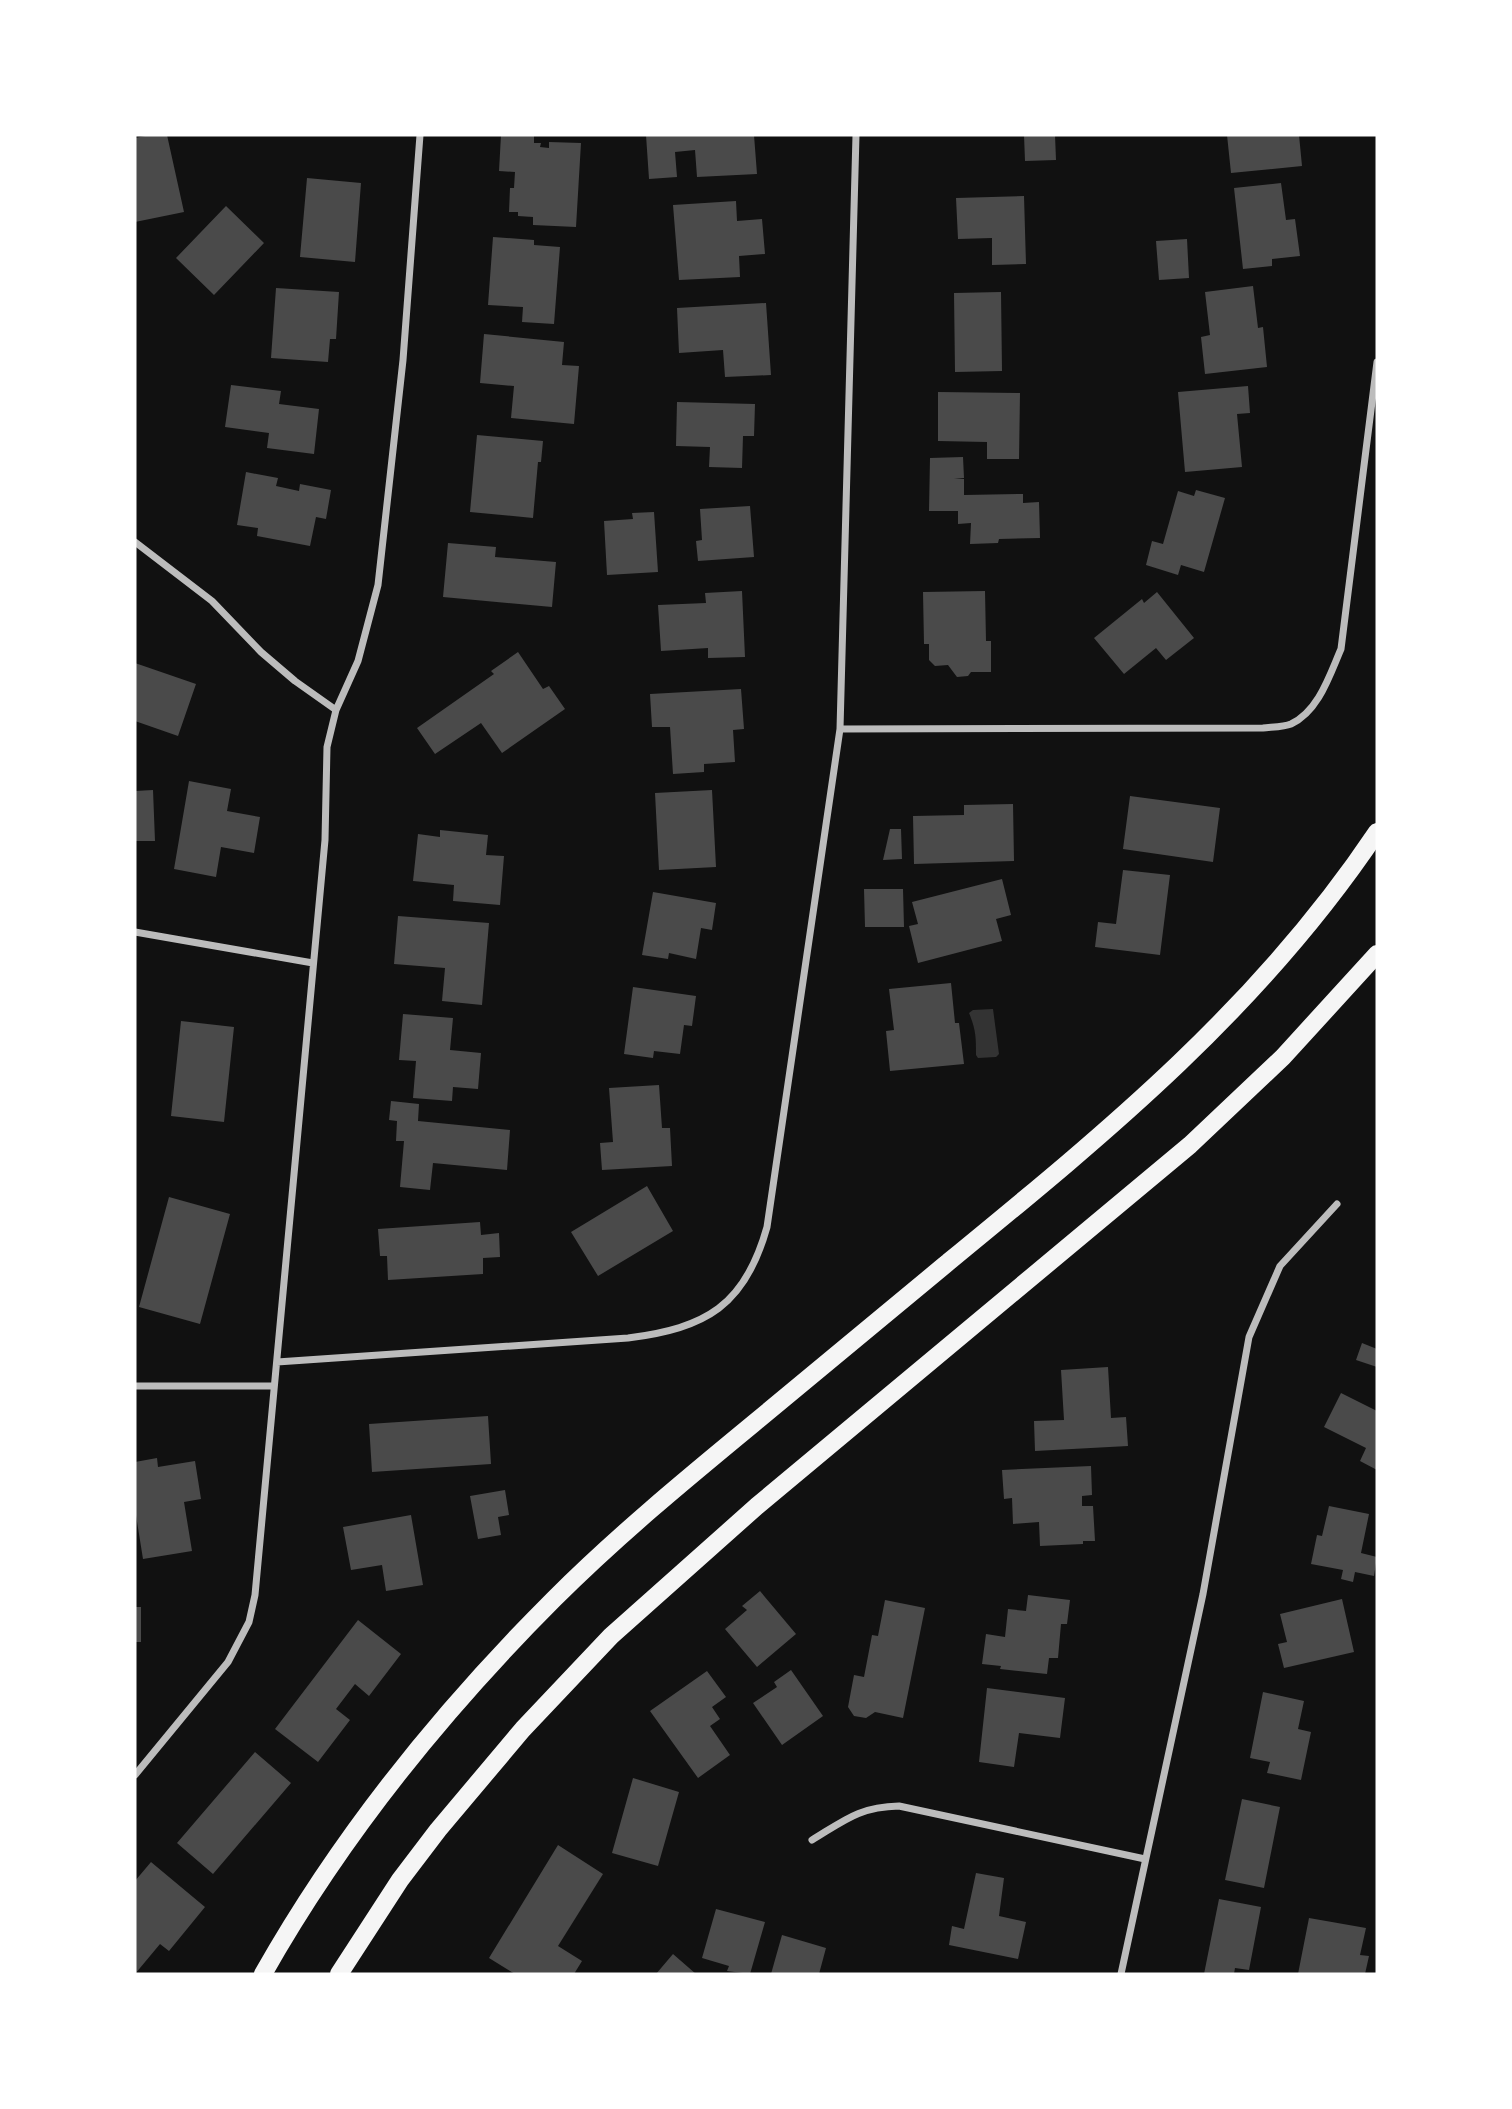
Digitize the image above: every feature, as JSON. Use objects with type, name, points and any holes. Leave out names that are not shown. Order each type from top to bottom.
[{"type":"main road","points":[[263,1974],[318,1885],[386,1790],[468,1690],[556,1597],[699,1469],[1092,1143],[1180,1064],[1278,963],[1317,916],[1377,832]]},
{"type":"main road","points":[[339,1974],[400,1880],[438,1830],[523,1729],[611,1636],[748,1513],[1191,1145],[1283,1057],[1377,954]]},
{"type":"street","points":[[135,1775],[228,1662],[249,1622],[259,1567],[325,840],[327,747],[336,710],[358,661],[379,586],[403,360],[420,135]]},
{"type":"street","points":[[277,1362],[664,1334],[702,1320],[717,1311],[747,1278],[759,1255],[767,1227],[840,729],[856,135]]},
{"type":"street","points":[[840,729],[1263,728],[1291,724],[1309,710],[1323,690],[1340,649],[1377,362]]},
{"type":"street","points":[[135,542],[212,601],[261,652],[295,681],[336,710]]},
{"type":"street","points":[[135,932],[313,963]]},
{"type":"street","points":[[1121,1974],[1203,1594],[1249,1337],[1280,1266],[1337,1204]]},
{"type":"street","points":[[135,1386],[274,1386]]},
{"type":"street","points":[[812,1840],[851,1816],[874,1807],[899,1806],[1145,1859]]},
{"type":"shaded area","points":[[993,1009],[999,1054],[996,1057],[978,1058],[969,1013],[973,1010]]},
{"type":"building","points":[[167,135],[184,212],[135,222],[135,138]]},
{"type":"building","points":[[501,135],[534,135],[534,143],[541,143],[540,147],[549,148],[549,142],[581,143],[576,227],[533,225],[533,217],[509,212],[510,188],[514,188],[515,172],[499,171]]},
{"type":"building","points":[[646,135],[754,135],[757,174],[697,177],[695,150],[675,152],[677,177],[649,179]]},
{"type":"building","points":[[1024,135],[1055,135],[1056,160],[1025,161]]},
{"type":"building","points":[[1227,135],[1299,135],[1302,166],[1231,173]]},
{"type":"building","points":[[307,178],[361,183],[355,262],[300,257]]},
{"type":"building","points":[[1281,183],[1286,220],[1295,219],[1300,256],[1272,259],[1272,266],[1243,269],[1234,188]]},
{"type":"building","points":[[1024,196],[1026,264],[992,265],[992,238],[958,239],[956,198]]},
{"type":"building","points":[[736,201],[737,221],[762,219],[765,254],[739,256],[740,277],[679,280],[673,205]]},
{"type":"building","points":[[226,206],[264,243],[214,295],[176,258]]},
{"type":"building","points":[[493,237],[534,240],[534,245],[560,247],[554,324],[522,322],[523,307],[488,305]]},
{"type":"building","points":[[1187,239],[1189,278],[1159,280],[1156,241]]},
{"type":"building","points":[[1253,286],[1258,328],[1263,327],[1267,367],[1205,374],[1201,337],[1210,335],[1205,292]]},
{"type":"building","points":[[276,288],[339,292],[336,339],[330,339],[328,362],[271,358]]},
{"type":"building","points":[[1001,292],[1002,371],[955,372],[954,293]]},
{"type":"building","points":[[766,303],[771,375],[725,377],[723,350],[679,353],[677,308]]},
{"type":"building","points":[[484,334],[564,342],[562,365],[579,366],[574,424],[511,418],[514,386],[480,383]]},
{"type":"building","points":[[231,385],[281,391],[279,404],[319,409],[314,454],[267,448],[269,433],[225,427]]},
{"type":"building","points":[[1248,386],[1250,413],[1237,414],[1242,467],[1185,472],[1178,392]]},
{"type":"building","points":[[938,392],[1020,393],[1019,459],[987,459],[987,442],[938,441]]},
{"type":"building","points":[[677,402],[755,404],[754,436],[743,436],[742,468],[709,467],[710,447],[676,446]]},
{"type":"building","points":[[477,435],[543,441],[541,462],[538,462],[533,518],[470,512]]},
{"type":"building","points":[[963,457],[964,478],[954,478],[964,479],[964,495],[1023,494],[1023,503],[1039,502],[1040,538],[999,539],[998,543],[970,544],[971,523],[958,524],[958,511],[929,511],[930,458]]},
{"type":"building","points":[[246,472],[278,478],[276,486],[299,491],[300,484],[331,490],[326,519],[316,517],[310,546],[257,536],[258,528],[237,525]]},
{"type":"building","points":[[1196,490],[1225,498],[1204,572],[1181,565],[1178,575],[1146,565],[1152,541],[1163,544],[1178,491],[1194,496]]},
{"type":"building","points":[[750,506],[754,557],[698,561],[696,541],[702,540],[700,509]]},
{"type":"building","points":[[654,512],[658,572],[607,575],[604,521],[633,519],[632,513]]},
{"type":"building","points":[[448,543],[496,547],[495,557],[556,562],[552,607],[443,597]]},
{"type":"building","points":[[742,591],[745,657],[708,658],[708,648],[661,651],[658,605],[706,603],[705,593]]},
{"type":"building","points":[[985,591],[986,641],[991,641],[991,672],[971,672],[968,676],[957,677],[948,665],[935,666],[929,660],[929,644],[924,644],[923,592]]},
{"type":"building","points":[[1157,592],[1194,638],[1166,660],[1156,648],[1124,674],[1094,638],[1142,599],[1144,603]]},
{"type":"building","points":[[518,652],[543,689],[549,686],[565,709],[502,753],[481,723],[435,754],[417,728],[494,674],[491,671]]},
{"type":"building","points":[[135,663],[196,684],[178,736],[135,721]]},
{"type":"building","points":[[741,689],[744,729],[733,730],[735,762],[704,764],[704,772],[673,774],[670,727],[652,727],[650,694]]},
{"type":"building","points":[[189,781],[231,789],[227,811],[260,817],[254,853],[221,847],[216,877],[174,869]]},
{"type":"building","points":[[153,790],[155,841],[135,841],[135,791]]},
{"type":"building","points":[[712,790],[716,867],[659,870],[655,793]]},
{"type":"building","points":[[1130,796],[1220,808],[1213,862],[1123,849]]},
{"type":"building","points":[[1013,804],[1014,861],[914,864],[913,816],[964,815],[964,805]]},
{"type":"building","points":[[890,829],[901,829],[902,859],[883,860]]},
{"type":"building","points":[[440,830],[488,835],[486,855],[504,856],[500,905],[453,901],[454,885],[413,881],[418,834],[440,837]]},
{"type":"building","points":[[1123,870],[1170,875],[1160,955],[1095,947],[1098,922],[1116,924]]},
{"type":"building","points":[[1002,879],[1011,915],[996,919],[1002,941],[918,963],[909,926],[918,924],[912,902]]},
{"type":"building","points":[[864,889],[903,889],[904,927],[865,927]]},
{"type":"building","points":[[653,892],[716,903],[712,930],[701,928],[696,959],[669,953],[668,959],[642,955]]},
{"type":"building","points":[[398,916],[489,923],[482,1005],[442,1001],[445,968],[394,964]]},
{"type":"building","points":[[951,983],[955,1023],[959,1023],[964,1064],[890,1071],[886,1031],[894,1030],[889,989]]},
{"type":"building","points":[[633,987],[696,996],[692,1026],[684,1025],[680,1054],[654,1051],[653,1058],[624,1054]]},
{"type":"building","points":[[403,1014],[453,1018],[450,1050],[481,1053],[478,1089],[453,1087],[452,1101],[413,1098],[416,1061],[399,1060]]},
{"type":"building","points":[[181,1021],[234,1027],[224,1122],[171,1116]]},
{"type":"building","points":[[659,1085],[662,1128],[670,1128],[672,1166],[602,1170],[600,1143],[613,1142],[609,1088]]},
{"type":"building","points":[[391,1101],[419,1104],[418,1121],[510,1130],[507,1170],[433,1163],[430,1190],[400,1187],[404,1141],[396,1141],[397,1121],[389,1120]]},
{"type":"building","points":[[647,1186],[673,1231],[598,1276],[571,1232]]},
{"type":"building","points":[[169,1197],[230,1214],[200,1324],[139,1307]]},
{"type":"building","points":[[480,1222],[481,1235],[499,1233],[500,1257],[483,1258],[483,1274],[388,1280],[387,1256],[380,1256],[378,1229]]},
{"type":"building","points":[[1362,1343],[1377,1349],[1377,1367],[1356,1360]]},
{"type":"building","points":[[1108,1367],[1111,1418],[1126,1417],[1128,1446],[1035,1451],[1034,1421],[1064,1420],[1061,1370]]},
{"type":"building","points":[[1341,1393],[1377,1411],[1377,1470],[1360,1461],[1366,1448],[1324,1427]]},
{"type":"building","points":[[488,1416],[491,1464],[372,1472],[369,1424]]},
{"type":"building","points":[[157,1458],[158,1467],[195,1461],[201,1499],[184,1502],[192,1551],[143,1559],[135,1509],[135,1462]]},
{"type":"building","points":[[1091,1466],[1092,1495],[1082,1496],[1082,1506],[1093,1506],[1095,1541],[1040,1546],[1039,1522],[1013,1524],[1012,1498],[1004,1499],[1002,1470]]},
{"type":"building","points":[[505,1490],[509,1515],[498,1517],[501,1535],[478,1539],[470,1496]]},
{"type":"building","points":[[1329,1506],[1369,1514],[1361,1553],[1377,1557],[1374,1576],[1355,1572],[1353,1582],[1341,1579],[1343,1570],[1311,1564],[1317,1535],[1322,1536]]},
{"type":"building","points":[[411,1515],[423,1585],[386,1591],[382,1565],[351,1570],[343,1527]]},
{"type":"building","points":[[760,1591],[796,1634],[757,1667],[725,1629],[747,1610],[742,1606]]},
{"type":"building","points":[[1028,1595],[1070,1600],[1067,1624],[1061,1624],[1058,1658],[1049,1658],[1047,1674],[1000,1669],[1001,1666],[982,1664],[986,1634],[1005,1637],[1008,1609],[1026,1611]]},
{"type":"building","points":[[1342,1599],[1354,1652],[1284,1668],[1278,1644],[1287,1642],[1280,1614]]},
{"type":"building","points":[[885,1600],[925,1608],[903,1718],[875,1712],[866,1718],[854,1716],[848,1707],[854,1675],[864,1677],[872,1635],[878,1636]]},
{"type":"building","points":[[135,1607],[141,1607],[141,1642],[135,1642]]},
{"type":"building","points":[[358,1620],[401,1654],[369,1696],[355,1684],[336,1709],[350,1720],[318,1762],[275,1729]]},
{"type":"building","points":[[791,1670],[823,1716],[782,1745],[753,1703],[777,1687],[774,1682]]},
{"type":"building","points":[[707,1671],[726,1697],[712,1707],[720,1719],[710,1726],[730,1755],[698,1778],[650,1711]]},
{"type":"building","points":[[987,1688],[1065,1698],[1060,1738],[1019,1733],[1014,1767],[979,1762]]},
{"type":"building","points":[[1263,1692],[1304,1701],[1298,1729],[1311,1732],[1301,1780],[1267,1773],[1270,1762],[1250,1758]]},
{"type":"building","points":[[255,1752],[291,1783],[213,1874],[177,1843]]},
{"type":"building","points":[[633,1778],[679,1792],[658,1866],[612,1853]]},
{"type":"building","points":[[1242,1799],[1280,1807],[1264,1888],[1225,1880]]},
{"type":"building","points":[[558,1845],[603,1874],[558,1946],[582,1961],[574,1974],[515,1974],[489,1958]]},
{"type":"building","points":[[151,1862],[205,1907],[169,1951],[160,1944],[135,1974],[135,1881]]},
{"type":"building","points":[[976,1873],[1004,1878],[999,1916],[1026,1922],[1018,1959],[949,1945],[952,1926],[964,1929]]},
{"type":"building","points":[[1219,1899],[1261,1907],[1249,1970],[1235,1968],[1234,1974],[1204,1974]]},
{"type":"building","points":[[716,1909],[765,1922],[750,1974],[727,1971],[729,1966],[702,1958]]},
{"type":"building","points":[[1309,1918],[1366,1928],[1360,1955],[1369,1956],[1365,1974],[1298,1974]]},
{"type":"building","points":[[782,1935],[826,1948],[819,1974],[771,1974]]},
{"type":"building","points":[[673,1954],[696,1974],[656,1974]]}]
